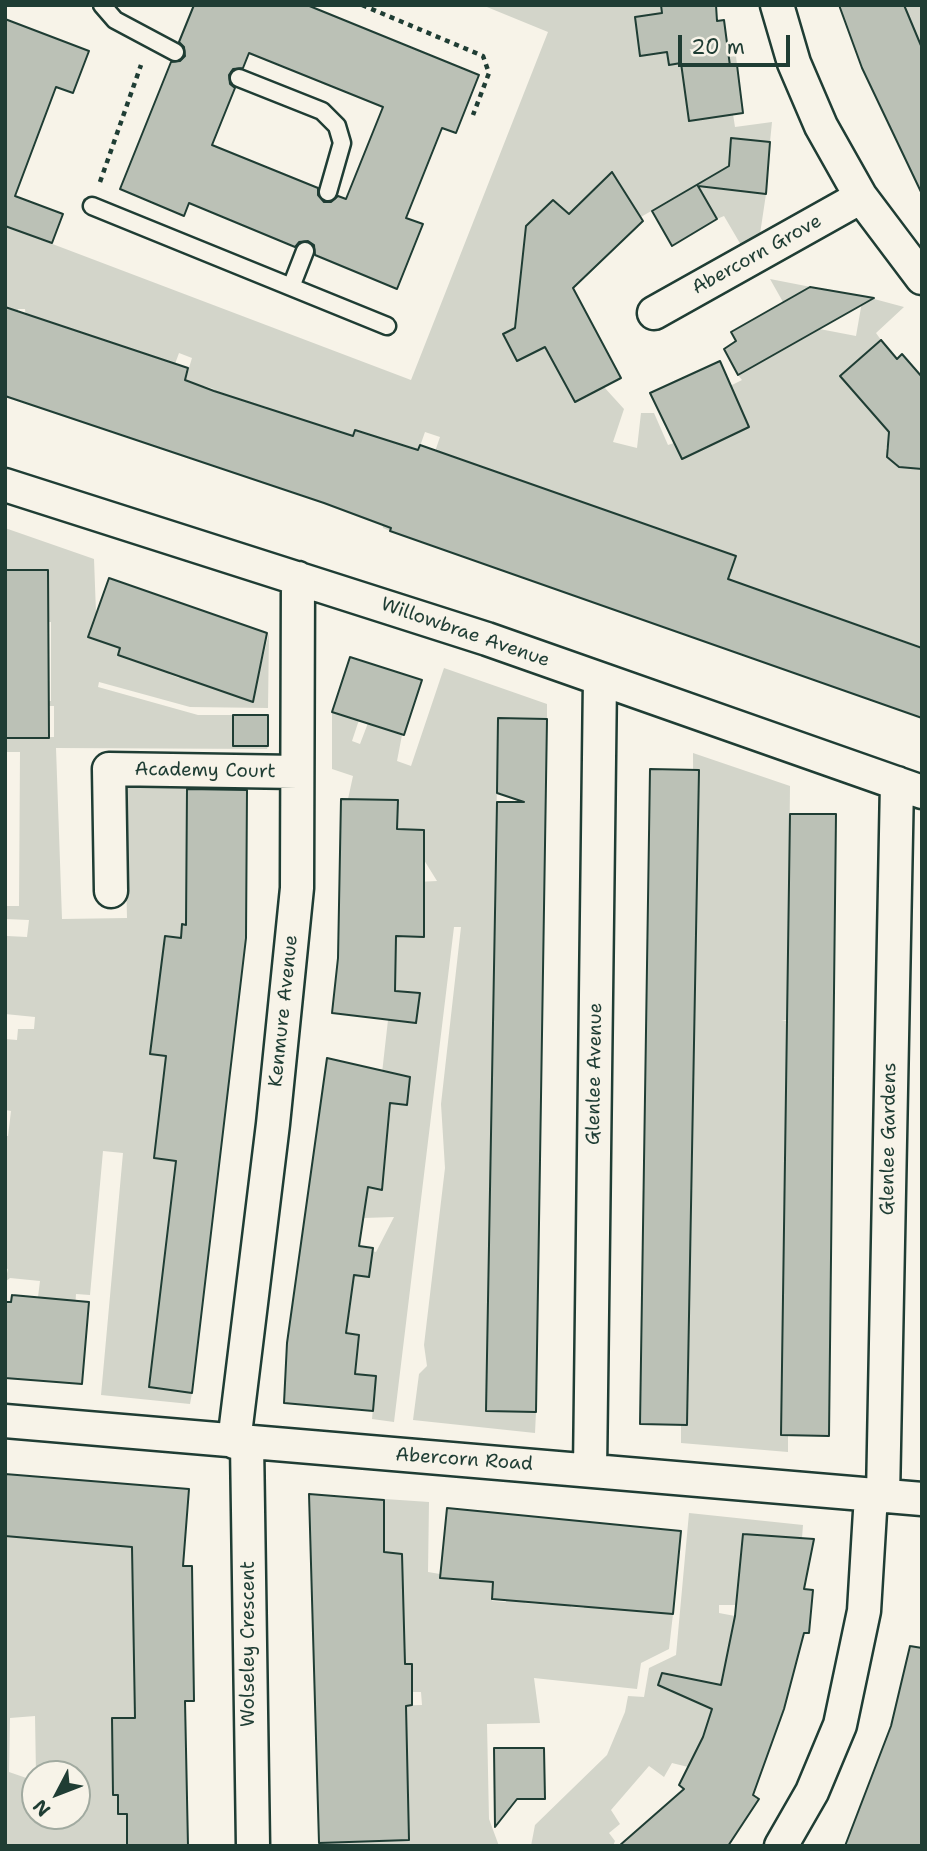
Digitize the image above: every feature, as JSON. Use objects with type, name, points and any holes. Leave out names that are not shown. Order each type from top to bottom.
[{"type":"street","points":[[777,5],[794,63],[821,126],[861,197],[896,248],[922,278]]},
{"type":"street","name":"Abercorn Grove","points":[[654,313],[861,197]]},
{"type":"street","name":"Willowbrae Avenue","points":[[5,485],[298,578],[600,679],[909,787]]},
{"type":"street","name":"Kenmure Avenue","points":[[241,1442],[297,888],[298,578]]},
{"type":"street","name":"Glenlee Avenue","points":[[590,1470],[600,679]]},
{"type":"street","name":"Academy Court","points":[[111,891],[109,769],[297,772]]},
{"type":"street","name":"Glenlee Gardens","points":[[781,1846],[812,1792],[840,1725],[864,1611],[877,1495],[909,787]]},
{"type":"street","name":"Abercorn Road","points":[[5,1421],[922,1499]]},
{"type":"street","name":"Wolseley Crescent","points":[[241,1442],[253,1846]]},
{"type":"lane","points":[[102,5],[115,20],[175,52]]},
{"type":"lane","points":[[239,78],[321,111],[337,126],[342,143],[328,192]]},
{"type":"lane","points":[[92,206],[387,326]]},
{"type":"lane","points":[[291,287],[305,251]]},
{"type":"path","points":[[362,5],[483,56],[489,73],[473,115]]},
{"type":"path","points":[[92,206],[150,41]]},
{"type":"shaded area","points":[[482,5],[661,5],[662,13],[641,55],[667,52],[669,65],[736,56],[737,65],[682,73],[689,120],[733,114],[735,127],[772,122],[770,142],[731,138],[726,189],[766,194],[760,234],[741,245],[724,216],[717,219],[697,185],[639,218],[611,172],[569,214],[553,201],[525,227],[539,243],[520,287],[577,295],[503,335],[517,361],[545,347],[575,402],[604,387],[624,409],[613,442],[637,448],[641,413],[654,413],[668,445],[674,443],[682,459],[709,446],[702,430],[726,438],[749,427],[730,386],[742,380],[738,375],[796,341],[776,306],[783,302],[770,279],[811,287],[804,326],[856,336],[863,296],[904,307],[876,333],[881,340],[840,376],[897,436],[886,448],[894,464],[922,464],[922,647],[728,579],[736,556],[706,545],[698,568],[650,552],[658,529],[629,518],[427,475],[440,437],[425,432],[390,531],[383,528],[370,435],[355,430],[328,505],[319,502],[340,441],[323,426],[310,422],[307,429],[265,415],[267,407],[256,404],[253,411],[212,397],[214,389],[204,386],[201,393],[183,387],[192,358],[179,353],[171,375],[26,319],[25,309],[18,309],[17,331],[12,309],[5,307],[5,226],[411,380],[548,32]]},
{"type":"shaded area","points":[[893,5],[922,5],[922,48],[906,10]]},
{"type":"shaded area","points":[[5,528],[94,559],[97,640],[120,648],[118,655],[171,666],[169,674],[179,678],[183,670],[221,684],[219,690],[231,695],[254,695],[269,633],[268,708],[190,707],[99,682],[98,687],[198,715],[233,715],[234,746],[268,746],[267,749],[56,748],[62,919],[127,918],[124,782],[247,782],[247,788],[187,787],[186,909],[245,910],[246,932],[182,924],[181,938],[165,937],[162,957],[178,959],[151,1044],[151,1054],[167,1056],[154,1158],[176,1161],[149,1387],[192,1393],[190,1404],[101,1395],[123,1153],[103,1151],[90,1295],[76,1294],[75,1309],[37,1305],[40,1281],[10,1278],[5,1282],[8,1269],[5,1268],[5,1136],[8,1136],[11,1111],[5,1110],[5,1039],[17,1040],[18,1029],[34,1029],[35,1017],[5,1014],[7,936],[27,937],[29,920],[5,919],[5,906],[19,906],[20,752],[5,752],[5,738],[54,737],[54,706],[18,706],[18,701],[51,701],[51,622],[17,622],[48,591],[48,570],[5,570]]},
{"type":"shaded area","points":[[444,668],[547,704],[547,719],[498,718],[496,847],[544,862],[495,862],[493,1053],[542,1054],[539,1275],[538,1284],[490,1283],[486,1411],[536,1412],[535,1433],[413,1420],[419,1374],[427,1366],[424,1345],[445,1168],[441,1104],[461,927],[454,927],[394,1422],[372,1419],[376,1376],[345,1373],[356,1364],[359,1335],[347,1333],[354,1275],[369,1277],[372,1251],[376,1252],[394,1217],[363,1218],[368,1187],[382,1189],[384,1174],[385,1158],[372,1157],[378,1101],[407,1104],[409,1077],[382,1073],[388,1020],[416,1023],[420,994],[393,991],[396,936],[424,937],[424,908],[396,907],[396,883],[437,881],[424,860],[424,830],[397,829],[397,800],[348,799],[353,776],[332,769],[332,712],[359,720],[352,741],[360,744],[368,723],[402,735],[397,761],[411,766]]},
{"type":"shaded area","points":[[693,753],[790,786],[788,975],[834,976],[835,992],[787,991],[787,1020],[781,1021],[787,1021],[785,1119],[832,1120],[832,1133],[785,1132],[783,1261],[831,1262],[831,1275],[783,1275],[781,1434],[788,1435],[788,1452],[681,1443],[681,1425],[688,1424],[690,1265],[642,1254],[642,1248],[691,1248],[692,1120],[644,1119],[644,1111],[693,976],[646,975],[646,961],[694,962]]},
{"type":"shaded area","points":[[385,1499],[429,1502],[428,1572],[440,1574],[441,1578],[493,1583],[492,1601],[506,1602],[508,1584],[526,1586],[525,1603],[550,1605],[552,1588],[571,1590],[571,1607],[584,1608],[585,1591],[663,1599],[662,1613],[673,1614],[669,1649],[641,1663],[637,1689],[534,1678],[540,1723],[487,1724],[489,1819],[499,1846],[322,1846],[322,1843],[409,1840],[408,1776],[320,1778],[381,1706],[422,1705],[421,1692],[406,1692],[412,1679],[411,1664],[385,1664],[376,1597]]},
{"type":"shaded area","points":[[689,1513],[803,1525],[802,1538],[743,1534],[737,1605],[719,1605],[719,1613],[735,1616],[730,1650],[721,1685],[716,1684],[703,1737],[688,1767],[672,1763],[664,1777],[649,1766],[611,1810],[620,1824],[609,1833],[615,1841],[613,1846],[531,1846],[535,1825],[607,1755],[625,1712],[628,1696],[644,1697],[649,1668],[676,1655]]},
{"type":"shaded area","points":[[5,1536],[133,1547],[134,1701],[187,1793],[118,1807],[119,1814],[127,1814],[127,1846],[5,1846]]},
{"type":"building","points":[[194,5],[307,5],[479,75],[456,133],[442,128],[406,218],[423,224],[397,289],[315,255],[314,245],[308,241],[299,242],[295,247],[189,203],[184,216],[120,189],[171,62],[180,61],[185,56],[184,47],[179,42]],"holes":[[[249,53],[383,107],[346,199],[338,196],[331,202],[324,202],[318,195],[318,188],[212,145],[235,88],[230,84],[229,75],[233,69],[243,68]]]},
{"type":"building","points":[[661,5],[716,5],[717,21],[724,20],[730,66],[737,65],[743,113],[689,121],[681,63],[669,65],[667,52],[640,56],[635,17],[662,13]]},
{"type":"building","points":[[839,5],[904,5],[922,48],[922,194],[862,68]]},
{"type":"building","points":[[5,19],[89,51],[73,93],[56,87],[15,196],[63,214],[52,243],[5,226]]},
{"type":"building","points":[[731,138],[770,142],[766,194],[698,186],[717,219],[672,246],[652,211],[729,166]]},
{"type":"building","points":[[612,172],[643,221],[573,288],[621,378],[575,402],[545,347],[517,361],[503,334],[515,328],[526,226],[553,200],[569,214]]},
{"type":"building","points":[[810,287],[874,298],[738,375],[724,349],[736,341],[731,332]]},
{"type":"building","points":[[5,307],[188,368],[185,380],[214,391],[353,436],[355,430],[418,450],[420,445],[736,556],[728,579],[922,648],[922,718],[390,531],[391,528],[324,503],[5,396]]},
{"type":"building","points":[[881,340],[897,359],[902,354],[922,377],[922,469],[899,467],[887,457],[889,432],[840,376]]},
{"type":"building","points":[[720,361],[749,427],[682,459],[650,393]]},
{"type":"building","points":[[5,570],[48,570],[49,738],[5,738]]},
{"type":"building","points":[[109,578],[267,633],[253,702],[118,655],[120,648],[88,637]]},
{"type":"building","points":[[350,657],[422,680],[404,735],[332,712]]},
{"type":"building","points":[[233,715],[268,715],[268,746],[233,746]]},
{"type":"building","points":[[498,718],[547,719],[536,1412],[486,1411],[497,802],[524,802],[497,793]]},
{"type":"building","points":[[650,769],[699,770],[687,1425],[640,1424]]},
{"type":"building","points":[[187,789],[247,790],[246,938],[192,1393],[149,1387],[176,1161],[154,1158],[166,1056],[150,1054],[165,936],[181,938],[182,924],[186,925]]},
{"type":"building","points":[[341,799],[398,800],[397,829],[424,830],[424,937],[396,936],[395,991],[420,993],[416,1023],[332,1013],[338,958]]},
{"type":"building","points":[[790,814],[836,814],[829,1436],[781,1435]]},
{"type":"building","points":[[327,1058],[410,1077],[407,1105],[390,1103],[382,1190],[368,1187],[359,1246],[373,1248],[369,1277],[354,1275],[346,1333],[359,1335],[355,1374],[376,1376],[373,1411],[284,1403],[287,1343]]},
{"type":"building","points":[[12,1295],[89,1302],[82,1384],[5,1378],[5,1302],[11,1302]]},
{"type":"building","points":[[5,1474],[189,1489],[183,1566],[192,1566],[194,1701],[185,1701],[188,1846],[127,1845],[127,1814],[118,1814],[118,1795],[113,1795],[112,1718],[135,1718],[132,1547],[5,1536]]},
{"type":"building","points":[[309,1494],[384,1500],[384,1552],[402,1554],[405,1664],[412,1664],[412,1705],[406,1706],[409,1840],[319,1843]]},
{"type":"building","points":[[447,1508],[681,1531],[673,1614],[492,1599],[493,1582],[440,1578]]},
{"type":"building","points":[[743,1534],[814,1539],[804,1589],[813,1590],[809,1633],[804,1633],[784,1709],[753,1795],[759,1799],[728,1846],[619,1846],[684,1789],[679,1785],[703,1737],[712,1709],[658,1685],[662,1673],[721,1685],[735,1616]]},
{"type":"building","points":[[910,1646],[922,1648],[922,1846],[845,1846],[891,1726]]},
{"type":"building","points":[[494,1748],[544,1748],[545,1799],[517,1799],[495,1827]]}]
